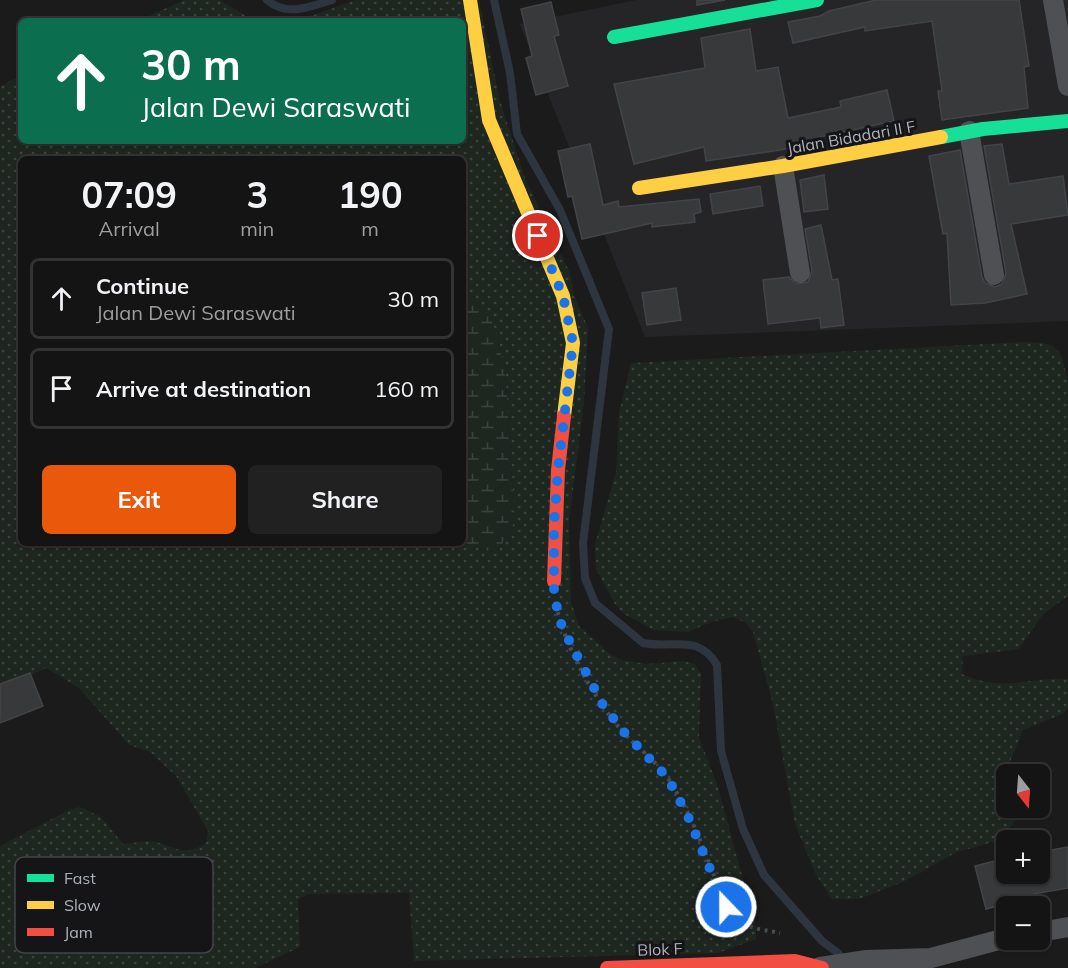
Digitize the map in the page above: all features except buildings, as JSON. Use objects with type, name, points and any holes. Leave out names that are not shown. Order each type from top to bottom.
[{"type":"street","points":[[470,0],[489,120],[563,296],[573,343],[558,470],[554,581]]},
{"type":"street","points":[[614,37],[817,0]]},
{"type":"street","points":[[1053,0],[1064,32],[1067,81]]},
{"type":"street","name":"Jalan Bidadari II F","points":[[639,188],[783,166],[969,131],[1068,121]]},
{"type":"street","points":[[969,131],[994,276]]},
{"type":"street","points":[[783,166],[800,273]]},
{"type":"street","points":[[1050,930],[1068,927]]},
{"type":"street","points":[[826,966],[867,960],[930,963],[996,941]]},
{"type":"street","name":"Blok F","points":[[607,968],[795,961],[826,966]]},
{"type":"path","points":[[554,581],[554,596],[562,627],[581,667],[603,705],[623,731],[667,777],[687,814],[726,907],[736,921],[748,927],[790,935]]},
{"type":"shaded area","points":[[636,0],[1068,0],[1068,321],[645,337],[520,24]]},
{"type":"green space","points":[[184,0],[220,0],[246,16],[254,18],[145,18]]},
{"type":"green space","points":[[355,0],[479,0],[500,101],[525,178],[570,273],[574,295],[588,328],[584,402],[569,522],[571,602],[579,626],[610,654],[622,660],[647,664],[683,661],[695,664],[701,674],[699,737],[718,787],[756,927],[756,939],[718,953],[414,961],[409,893],[308,894],[298,900],[300,947],[255,968],[0,968],[0,846],[69,810],[80,807],[101,817],[123,844],[147,841],[189,850],[206,843],[208,831],[176,776],[150,752],[129,745],[79,688],[46,668],[0,689],[0,87],[18,77],[18,144],[466,144],[466,18],[306,18]]},
{"type":"green space","points":[[471,298],[488,313],[498,336],[506,382],[515,521],[497,553],[466,545],[466,301]]},
{"type":"green space","points":[[1022,342],[1051,345],[1060,354],[1068,383],[1068,596],[1043,614],[1019,649],[963,656],[962,674],[977,680],[991,683],[1015,683],[1068,679],[1068,708],[1063,714],[1023,730],[1011,764],[996,764],[996,818],[1018,818],[1008,830],[996,830],[996,841],[957,852],[903,882],[859,899],[832,899],[816,875],[795,824],[773,704],[753,632],[746,623],[734,617],[711,622],[688,632],[654,630],[624,614],[616,606],[596,569],[595,544],[616,472],[619,413],[631,363]]},
{"type":"waterway","points":[[267,0],[282,8],[290,9],[307,8],[332,0]]},
{"type":"waterway","points":[[494,0],[510,73],[517,134],[560,210],[609,329],[583,543],[585,578],[595,603],[643,643],[693,646],[710,655],[717,665],[721,751],[743,829],[764,875],[822,941],[838,953],[845,962]]},
{"type":"traffic: fast","points":[[614,37],[817,0]]},
{"type":"traffic: fast","points":[[941,137],[983,129],[1068,121]]},
{"type":"traffic: slow","points":[[470,0],[489,120],[563,296],[573,343],[564,416]]},
{"type":"traffic: slow","points":[[639,188],[783,166],[941,137]]},
{"type":"traffic: jam","points":[[554,581],[558,470],[564,416]]},
{"type":"traffic: jam","points":[[607,968],[795,961],[822,968]]},
{"type":"route","points":[[538,236],[563,296],[573,343],[558,470],[554,526],[554,596],[557,610],[562,627],[581,667],[603,705],[623,731],[667,777],[687,814],[726,907]]}]
